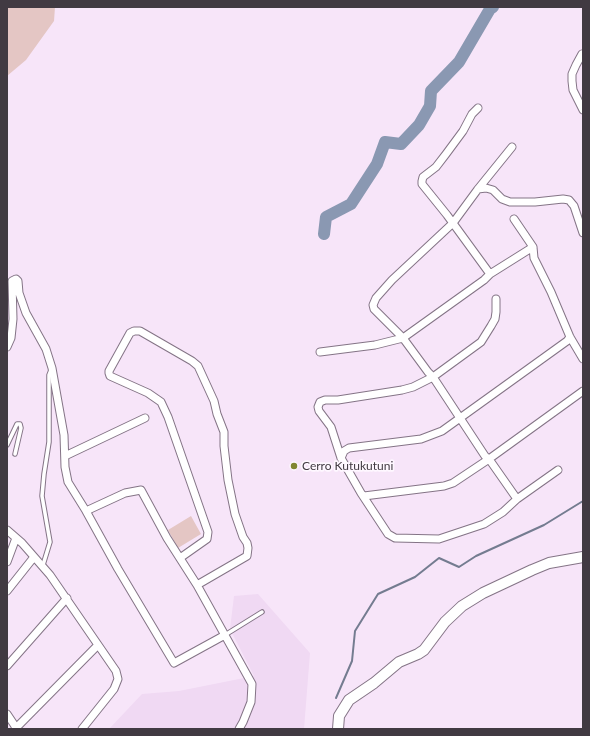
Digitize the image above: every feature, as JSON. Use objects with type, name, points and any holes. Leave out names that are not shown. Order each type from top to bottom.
[{"type":"street","points":[[582,54],[572,74],[572,81],[575,94],[583,110]]},
{"type":"street","points":[[478,108],[472,114],[463,131],[446,154],[423,178],[422,184],[453,223],[490,274]]},
{"type":"street","points":[[512,147],[453,223],[392,280],[376,298],[373,305],[433,377],[485,456],[489,459],[518,499]]},
{"type":"street","points":[[478,189],[486,188],[493,190],[502,199],[510,202],[568,200],[574,206],[583,233]]},
{"type":"street","points":[[514,219],[533,246],[534,258],[551,292],[570,338],[583,359]]},
{"type":"street","points":[[320,352],[375,345],[402,338],[484,280],[490,274],[533,246]]},
{"type":"street","points":[[7,348],[11,338],[13,319],[12,281],[16,279],[18,281],[19,293],[26,313],[46,349],[52,368],[64,435],[65,467],[68,482],[118,569],[174,663],[225,635]]},
{"type":"street","points":[[496,299],[496,312],[494,319],[481,342],[433,377],[413,388],[338,400],[325,400],[320,402],[318,407],[319,411],[331,427],[341,458],[388,534],[395,538],[439,538],[484,524],[503,512],[518,499],[558,470]]},
{"type":"street","points":[[180,558],[207,539],[208,532],[168,417],[161,402],[148,393],[110,376],[109,374],[109,371],[130,333],[134,331],[140,331],[198,366],[214,401],[224,432],[228,480],[235,514],[247,543],[247,556],[197,585]]},
{"type":"street","points":[[341,458],[344,451],[349,448],[421,439],[442,431],[570,338]]},
{"type":"street","points":[[364,496],[453,484],[583,391]]},
{"type":"street","points":[[65,456],[145,418]]},
{"type":"street","points":[[86,511],[125,493],[141,490],[167,538],[197,585],[252,684],[251,702],[239,729]]},
{"type":"street","points":[[7,530],[50,574],[116,671],[118,679],[114,689],[82,729]]},
{"type":"street","points":[[7,562],[16,538]]},
{"type":"street","points":[[7,590],[34,557]]},
{"type":"street","points":[[338,729],[339,716],[349,700],[374,683],[399,662],[424,650],[445,622],[462,606],[483,593],[532,570],[549,564],[583,557]]},
{"type":"street","points":[[7,666],[66,598]]},
{"type":"street","points":[[7,714],[16,729],[98,645]]},
{"type":"lane","points":[[42,566],[50,542],[42,496],[49,442],[49,376],[52,368]]},
{"type":"lane","points":[[7,445],[16,424],[20,424],[21,428],[15,454]]},
{"type":"lane","points":[[225,635],[262,612]]},
{"type":"shaded area","points":[[7,7],[55,7],[54,21],[26,60],[7,76]]},
{"type":"shaded area","points":[[191,516],[201,534],[178,548],[168,530]]},
{"type":"shaded area","points":[[258,594],[310,653],[304,729],[109,729],[142,694],[179,691],[254,676],[230,629],[234,596]]},
{"type":"waterway","points":[[324,234],[326,217],[351,204],[377,164],[385,142],[401,144],[419,125],[430,106],[431,91],[459,62],[490,9],[493,7]]},
{"type":"waterway","points":[[336,698],[352,661],[355,631],[378,594],[415,577],[439,558],[459,567],[476,556],[544,525],[583,501]]},
{"type":"place","name":"Cerro Kutukutuni","points":[[294,466]]}]
